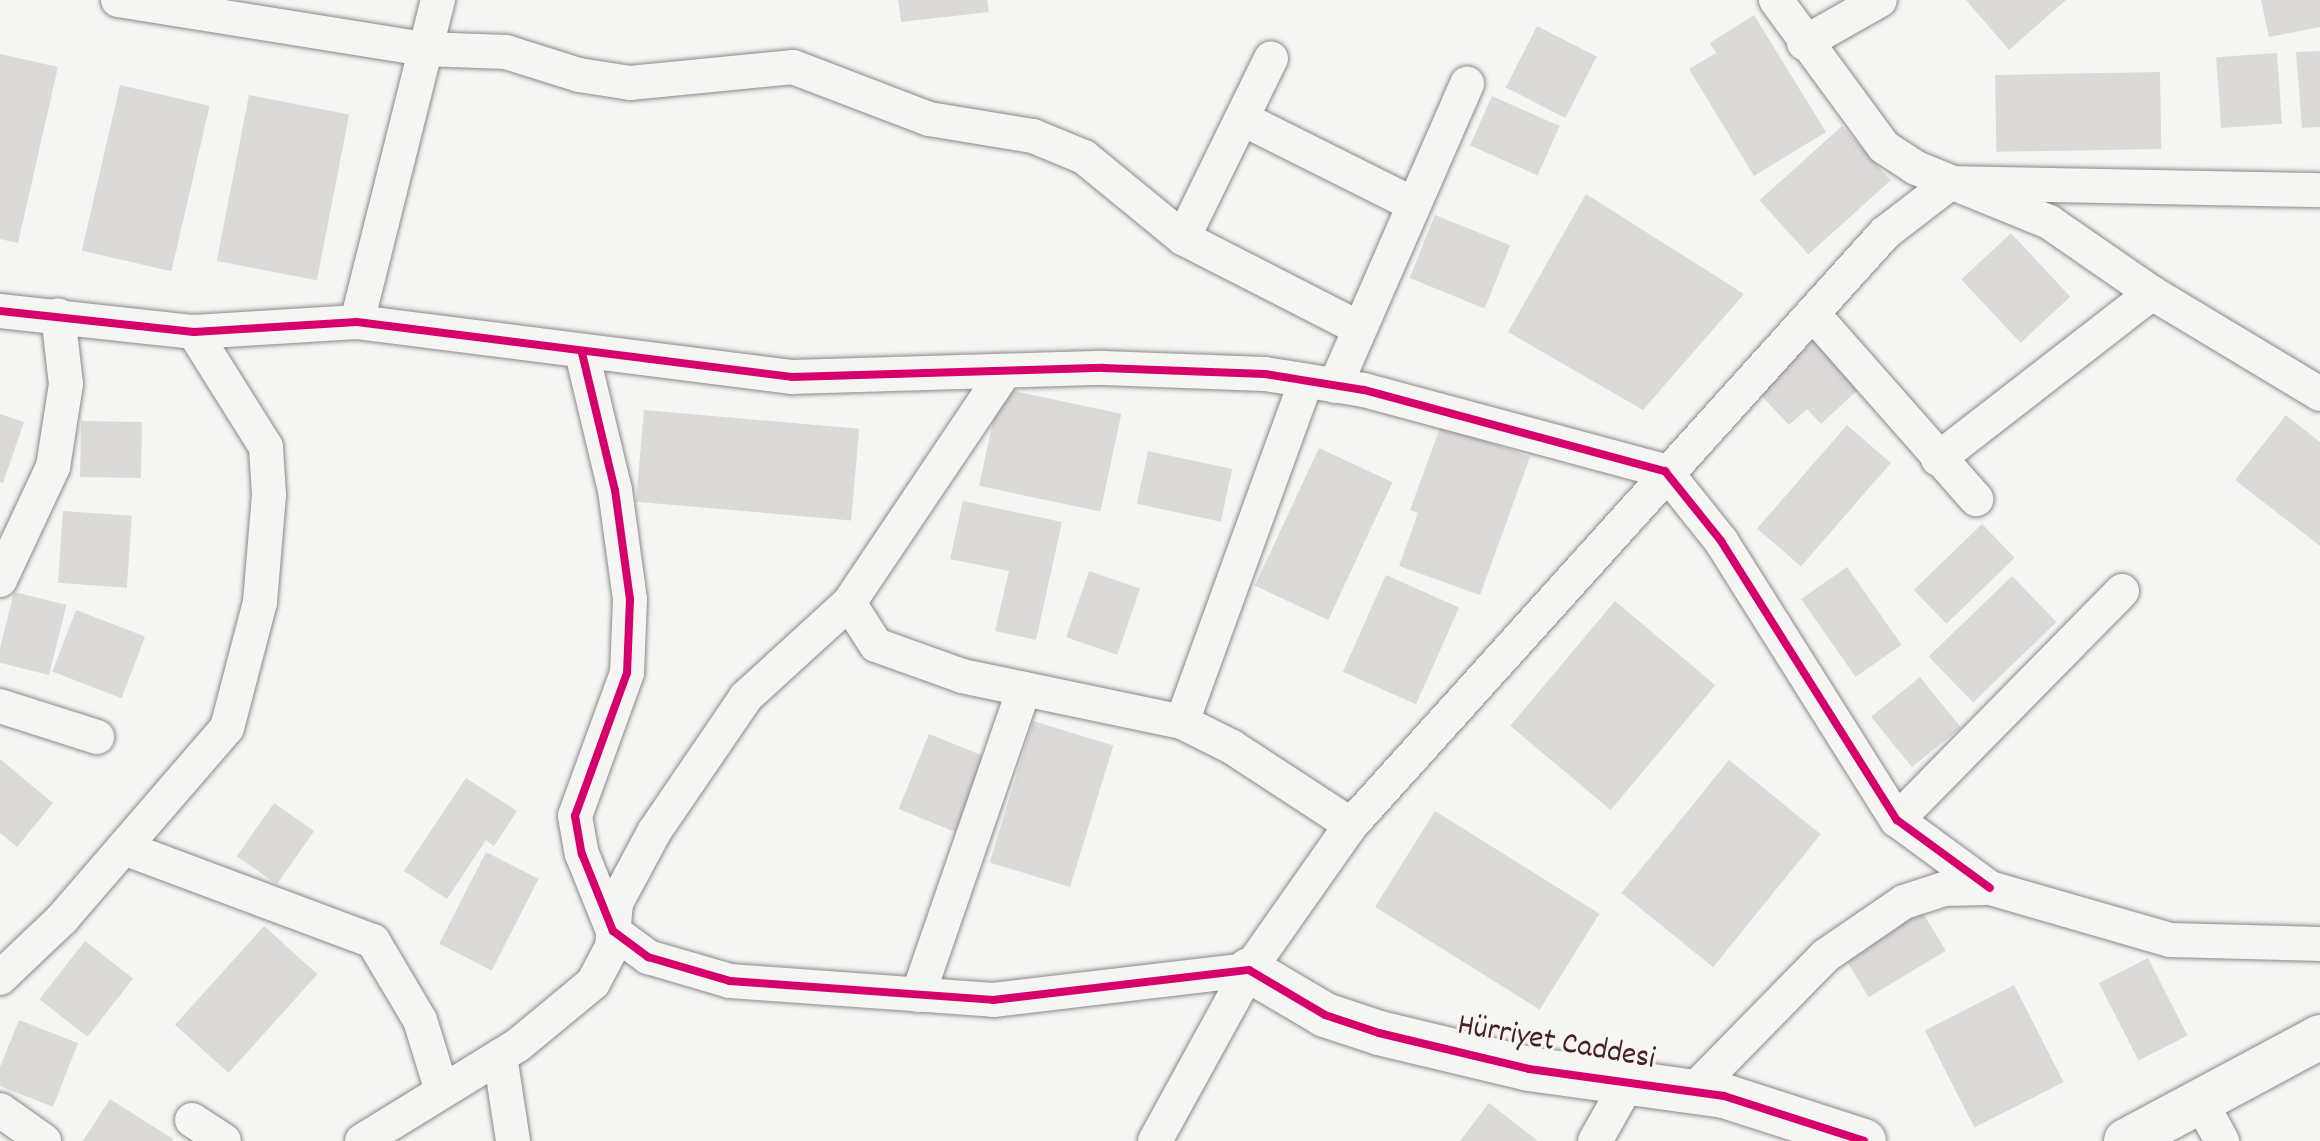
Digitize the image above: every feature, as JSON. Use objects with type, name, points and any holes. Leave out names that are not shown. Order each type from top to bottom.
[{"type":"street","points":[[118,0],[424,49],[506,52],[579,75],[630,83],[793,67],[929,119],[1033,136],[1084,157],[1183,238],[1357,327]]},
{"type":"street","points":[[357,322],[438,0]]},
{"type":"street","points":[[1776,0],[1804,43],[1884,147],[1950,183],[2049,222],[2152,293],[2320,394]]},
{"type":"street","points":[[1804,43],[1880,0]]},
{"type":"street","points":[[1183,238],[1271,58]]},
{"type":"street","points":[[1182,722],[1321,383],[1357,327],[1467,84]]},
{"type":"street","points":[[1243,119],[1413,204]]},
{"type":"street","points":[[1155,1141],[1249,970],[1351,825],[1665,471],[1885,233],[1950,183],[2320,190]]},
{"type":"street","points":[[1938,459],[2152,293]]},
{"type":"street","points":[[0,311],[194,332],[357,322],[582,353],[792,377],[1103,368],[1321,383],[1665,471],[1721,541],[1897,820],[1990,888]]},
{"type":"street","points":[[1813,314],[1976,499]]},
{"type":"street","points":[[0,580],[53,467],[66,384],[58,315]]},
{"type":"street","points":[[0,978],[124,848],[227,728],[264,578],[266,447],[194,332]]},
{"type":"street","points":[[582,353],[615,490],[630,599],[627,673],[575,816],[582,854],[613,931],[648,957],[730,981],[993,1000],[1249,970]]},
{"type":"street","points":[[362,1141],[500,1056],[593,983],[613,931],[616,903],[654,832],[746,697],[849,603],[1004,372]]},
{"type":"street","points":[[1897,820],[2122,591]]},
{"type":"street","points":[[849,603],[876,645],[962,676],[1182,722],[1232,747],[1351,825]]},
{"type":"street","points":[[918,995],[1024,689]]},
{"type":"street","points":[[0,706],[97,737]]},
{"type":"street","points":[[124,848],[373,941],[420,1020],[442,1091]]},
{"type":"street","points":[[1692,1092],[1825,956],[1904,902],[1944,889],[1990,888],[2170,940],[2320,944]]},
{"type":"street","name":"Hürriyet Caddesi","points":[[1249,970],[1325,1015],[1379,1033],[1529,1069],[1692,1092],[1770,1107],[1864,1141]]},
{"type":"street","points":[[2126,1141],[2320,1037]]},
{"type":"street","points":[[500,1056],[513,1141]]},
{"type":"street","points":[[1595,1141],[1628,1083]]},
{"type":"street","points":[[2200,1101],[2222,1141]]},
{"type":"street","points":[[0,1110],[44,1141]]},
{"type":"street","points":[[192,1120],[224,1141]]},
{"type":"building","points":[[898,0],[987,0],[989,12],[901,22]]},
{"type":"building","points":[[1966,0],[2066,0],[2009,50]]},
{"type":"building","points":[[2261,0],[2320,0],[2320,27],[2269,37]]},
{"type":"building","points":[[1754,15],[1826,132],[1754,176],[1689,69],[1716,53],[1710,43]]},
{"type":"building","points":[[1537,26],[1597,56],[1565,118],[1506,87]]},
{"type":"building","points":[[2320,51],[2320,127],[2302,128],[2296,52]]},
{"type":"building","points":[[2277,53],[2282,124],[2221,128],[2216,57]]},
{"type":"building","points":[[0,54],[58,67],[18,243],[0,239]]},
{"type":"building","points":[[2160,72],[2161,149],[1996,152],[1995,75]]},
{"type":"building","points":[[120,85],[210,106],[171,271],[82,251]]},
{"type":"building","points":[[249,95],[349,114],[317,280],[217,261]]},
{"type":"building","points":[[1492,96],[1560,126],[1538,175],[1470,145]]},
{"type":"building","points":[[1842,126],[1891,180],[1808,255],[1760,200]]},
{"type":"building","points":[[1586,194],[1744,294],[1643,410],[1508,332]]},
{"type":"building","points":[[1435,215],[1510,245],[1485,308],[1410,278]]},
{"type":"building","points":[[2011,233],[2070,297],[2021,343],[1961,279]]},
{"type":"building","points":[[1818,337],[1863,385],[1821,424],[1807,409],[1789,425],[1758,392]]},
{"type":"building","points":[[1000,388],[1121,414],[1100,512],[979,486]]},
{"type":"building","points":[[644,410],[859,429],[851,520],[636,502]]},
{"type":"building","points":[[0,414],[24,422],[3,483],[0,482]]},
{"type":"building","points":[[2286,415],[2320,442],[2320,546],[2235,480]]},
{"type":"building","points":[[81,421],[142,422],[141,478],[80,477]]},
{"type":"building","points":[[1441,425],[1530,457],[1480,595],[1399,566],[1418,513],[1410,510]]},
{"type":"building","points":[[1847,425],[1891,463],[1801,566],[1757,528]]},
{"type":"building","points":[[1319,448],[1392,482],[1328,620],[1255,586]]},
{"type":"building","points":[[1148,451],[1232,469],[1221,522],[1137,504]]},
{"type":"building","points":[[963,501],[1062,522],[1036,640],[995,631],[1009,571],[950,559]]},
{"type":"building","points":[[63,511],[132,516],[127,588],[58,583]]},
{"type":"building","points":[[1982,524],[2015,558],[1946,624],[1914,590]]},
{"type":"building","points":[[1847,567],[1901,645],[1856,677],[1801,599]]},
{"type":"building","points":[[1089,571],[1140,589],[1117,655],[1066,637]]},
{"type":"building","points":[[1386,575],[1459,608],[1416,704],[1343,672]]},
{"type":"building","points":[[2012,576],[2056,622],[1973,703],[1929,657]]},
{"type":"building","points":[[14,592],[66,605],[49,675],[0,663],[0,648]]},
{"type":"building","points":[[1615,601],[1715,685],[1611,810],[1510,726]]},
{"type":"building","points":[[76,610],[145,637],[121,698],[52,672]]},
{"type":"building","points":[[1920,677],[1961,728],[1912,767],[1871,717]]},
{"type":"building","points":[[1033,721],[1113,746],[1070,887],[990,863]]},
{"type":"building","points":[[929,734],[986,757],[955,832],[899,809]]},
{"type":"building","points":[[0,759],[53,803],[17,847],[0,833]]},
{"type":"building","points":[[1729,760],[1821,834],[1713,967],[1621,893]]},
{"type":"building","points":[[466,778],[517,811],[494,846],[486,840],[447,899],[404,871]]},
{"type":"building","points":[[274,803],[314,831],[277,884],[237,856]]},
{"type":"building","points":[[1435,811],[1600,914],[1540,1010],[1375,907]]},
{"type":"building","points":[[486,852],[539,879],[492,971],[439,944]]},
{"type":"building","points":[[1920,908],[1946,951],[1869,997],[1843,954]]},
{"type":"building","points":[[264,926],[318,974],[229,1073],[175,1025]]},
{"type":"building","points":[[85,941],[133,979],[88,1037],[39,999]]},
{"type":"building","points":[[2148,958],[2187,1036],[2138,1060],[2099,983]]},
{"type":"building","points":[[2014,985],[2063,1082],[1974,1128],[1925,1030]]},
{"type":"building","points":[[19,1020],[78,1043],[53,1107],[0,1086],[0,1067]]},
{"type":"building","points":[[110,1099],[173,1139],[172,1141],[83,1141]]},
{"type":"building","points":[[1489,1103],[1538,1141],[1460,1141]]},
{"type":"cycle path","points":[[0,311],[194,332],[357,322],[792,377],[1103,368],[1265,374],[1364,390],[1665,471],[1721,541],[1897,820],[1990,888]]},
{"type":"cycle path","points":[[582,353],[615,490],[630,599],[627,673],[575,816],[582,854],[613,931],[648,957],[730,981],[993,1000],[1249,970],[1325,1015],[1379,1033],[1529,1069],[1724,1096],[1864,1141]]}]
